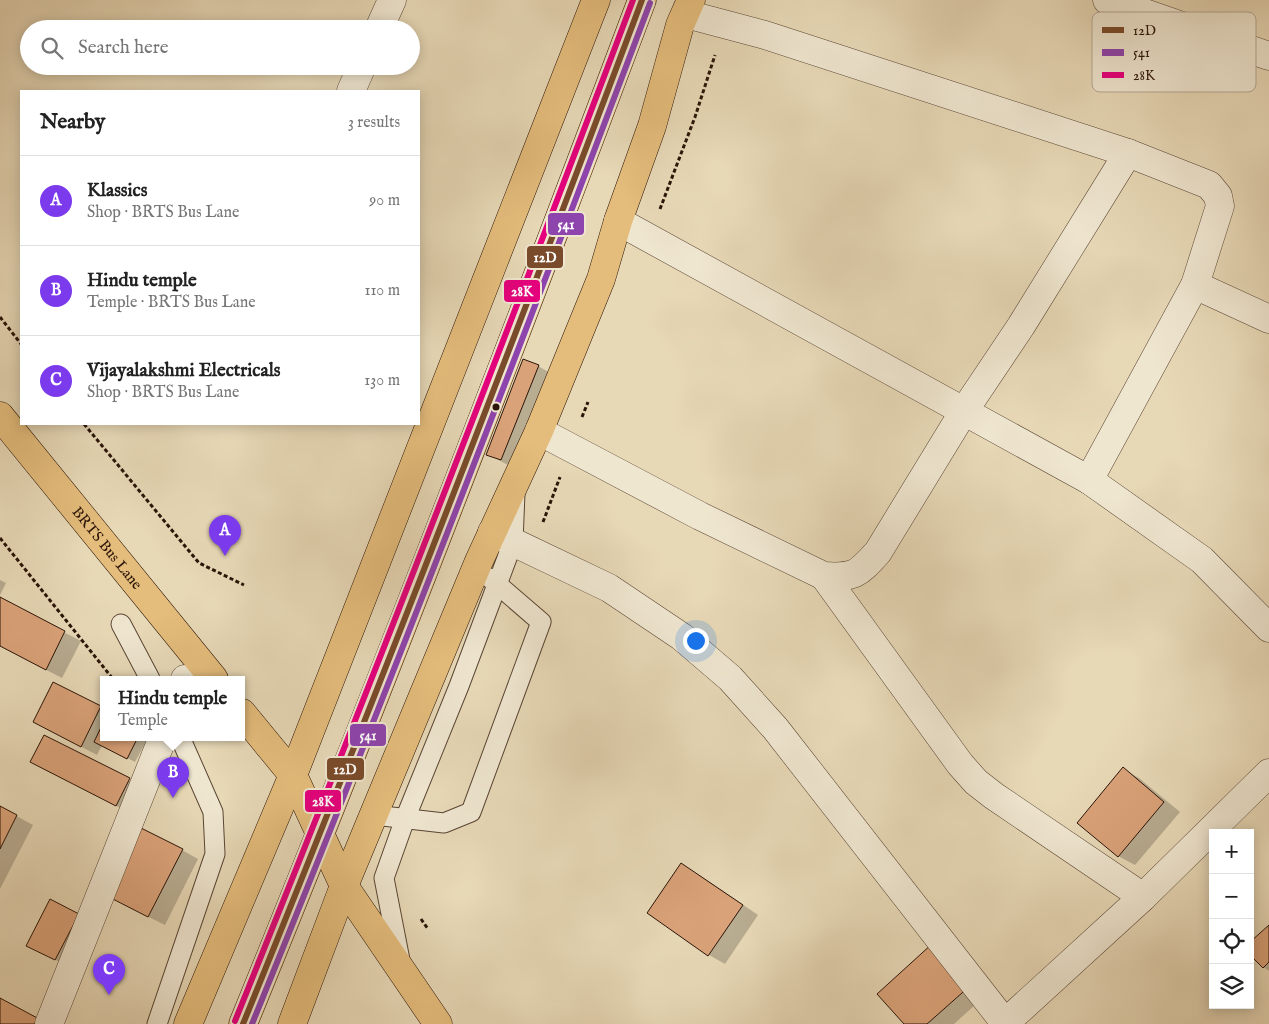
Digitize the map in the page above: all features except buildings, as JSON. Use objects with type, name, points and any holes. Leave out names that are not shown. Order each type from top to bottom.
[{"type":"main road","points":[[188,1024],[293,775],[424,422],[596,0]]},
{"type":"main road","points":[[243,1024],[321,835],[557,227],[642,0]]},
{"type":"main road","points":[[292,1024],[344,886],[477,566],[502,537],[515,482],[539,431],[601,279],[618,221],[652,126],[680,25],[688,7]]},
{"type":"main road","name":"BRTS Bus Lane","points":[[0,416],[212,676]]},
{"type":"main road","points":[[245,716],[293,775],[344,886],[438,1024]]},
{"type":"street","points":[[383,20],[392,0]]},
{"type":"street","points":[[1107,0],[1142,12]]},
{"type":"street","points":[[688,7],[765,35],[1128,153],[1209,185],[1218,196],[1220,206],[1195,285],[1089,480]]},
{"type":"street","points":[[1256,52],[1269,56]]},
{"type":"street","points":[[350,90],[358,75]]},
{"type":"street","points":[[539,431],[700,516],[824,576],[844,577],[861,570],[878,552],[964,411],[1022,326],[1128,153]]},
{"type":"street","points":[[618,221],[1089,480],[1202,560],[1269,628]]},
{"type":"street","points":[[1195,285],[1260,316],[1269,318]]},
{"type":"street","points":[[502,537],[609,588],[682,638],[730,678],[775,728],[1004,1023],[1143,897],[1269,773]]},
{"type":"street","points":[[824,576],[960,764],[976,782],[1143,897]]},
{"type":"street","points":[[48,1024],[160,741]]},
{"type":"lane","points":[[402,970],[384,878],[405,819],[498,585],[502,537]]},
{"type":"lane","points":[[374,815],[444,823],[471,812],[541,622],[477,566]]},
{"type":"lane","points":[[121,624],[148,676]]},
{"type":"lane","points":[[157,1024],[215,854],[213,812],[182,741]]},
{"type":"path","points":[[657,218],[695,117],[716,52]]},
{"type":"path","points":[[0,317],[20,343]]},
{"type":"path","points":[[581,419],[588,401]]},
{"type":"path","points":[[85,425],[199,563],[244,585]]},
{"type":"path","points":[[539,531],[560,475]]},
{"type":"path","points":[[0,538],[111,676]]},
{"type":"path","points":[[417,915],[428,929]]},
{"type":"transit line","name":"28K","points":[[235,1021],[437,512],[633,0]]},
{"type":"transit line","name":"12D","points":[[243,1024],[446,514],[642,0]]},
{"type":"transit line","name":"541","points":[[252,1024],[454,515],[650,3]]},
{"type":"place","name":"Klassics","points":[[225,556]]},
{"type":"place","name":"Hindu temple","points":[[173,798]]},
{"type":"place","name":"Vijayalakshmi Electricals","points":[[109,995]]}]
